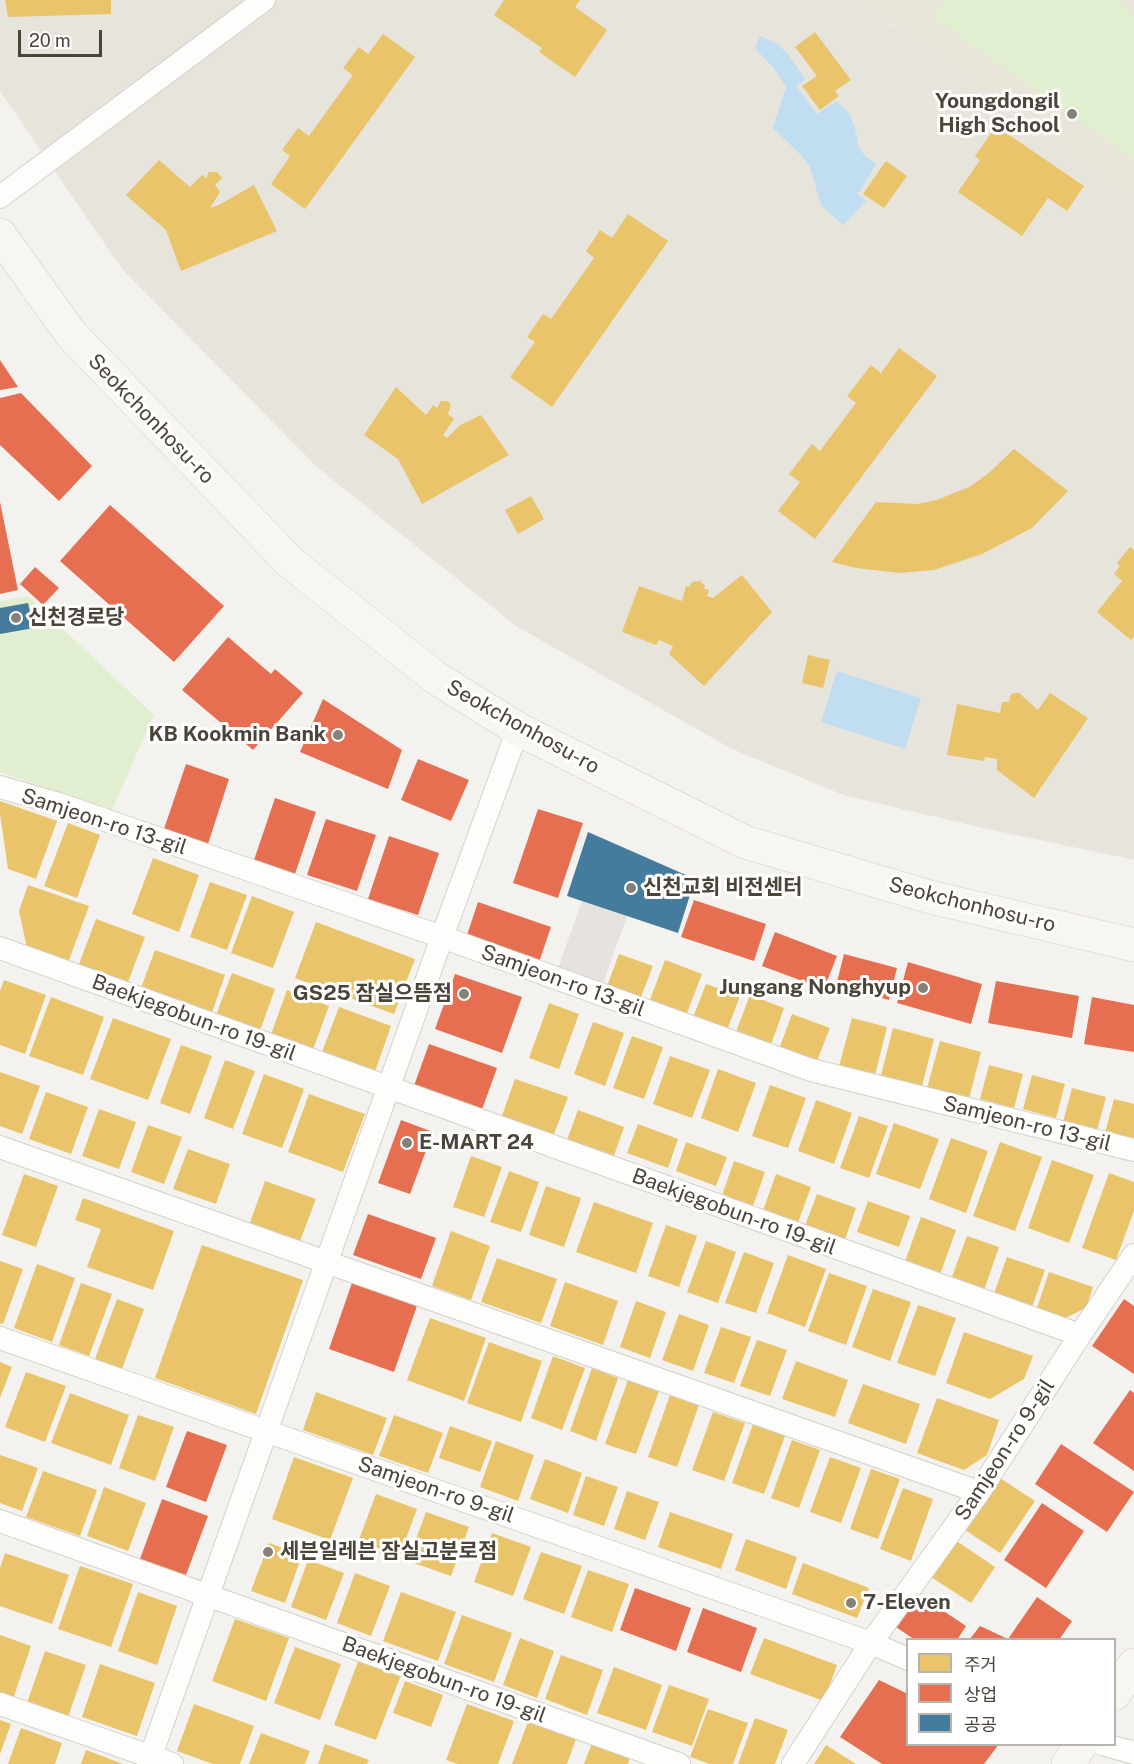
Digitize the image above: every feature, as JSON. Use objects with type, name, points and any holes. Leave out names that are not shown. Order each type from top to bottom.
[{"type":"street","points":[[0,197],[264,0]]},
{"type":"street","name":"Seokchonhosu-ro","points":[[0,235],[71,334],[290,562],[436,678],[518,729],[745,842],[930,897],[1134,945]]},
{"type":"street","points":[[0,1704],[157,1762],[208,1596],[518,729]]},
{"type":"street","name":"Samjeon-ro 13-gil","points":[[0,787],[58,804],[442,937],[811,1070],[1134,1150]]},
{"type":"street","name":"Baekjegobun-ro 19-gil","points":[[0,948],[1080,1335]]},
{"type":"street","points":[[0,1147],[979,1492]]},
{"type":"street","name":"Samjeon-ro 9-gil","points":[[793,1764],[872,1643],[979,1492],[1134,1255]]},
{"type":"street","name":"Samjeon-ro 9-gil","points":[[0,1338],[872,1643],[906,1658]]},
{"type":"street","name":"Baekjegobun-ro 19-gil","points":[[0,1521],[679,1764]]},
{"type":"street","points":[[1116,1691],[1134,1665]]},
{"type":"street","points":[[1068,1764],[1080,1746]]},
{"type":"street","points":[[1108,1746],[1134,1754]]},
{"type":"shaded area","points":[[0,0],[856,0],[1134,205],[1134,860],[843,795],[730,748],[516,626],[318,468],[122,269],[0,91]]},
{"type":"shaded area","name":"Youngdongil High School","points":[[856,0],[1134,0],[1134,205],[888,23]]},
{"type":"shaded area","points":[[604,839],[648,858],[602,986],[557,971]]},
{"type":"green space","name":"Youngdongil High School","points":[[945,0],[1116,0],[1134,13],[1134,160],[933,18]]},
{"type":"green space","points":[[28,596],[154,715],[112,810],[0,772],[0,601]]},
{"type":"water","points":[[760,36],[776,43],[787,53],[805,79],[796,86],[817,114],[836,101],[849,113],[858,145],[864,155],[876,164],[858,194],[866,201],[843,225],[821,205],[810,167],[773,128],[786,87],[773,67],[755,48]]},
{"type":"water","points":[[837,671],[921,698],[905,749],[821,722]]},
{"type":"building: 주거","points":[[5,0],[111,0],[111,14],[8,17]]},
{"type":"building: 주거","points":[[504,0],[580,0],[575,7],[607,30],[575,77],[539,52],[542,48],[494,15]]},
{"type":"building: 주거","points":[[815,32],[851,80],[835,91],[839,96],[820,110],[802,86],[817,76],[795,47]]},
{"type":"building: 주거","points":[[383,34],[415,57],[305,209],[271,184],[290,156],[282,150],[298,128],[309,136],[353,75],[343,68],[359,47],[368,54]]},
{"type":"building: 주거","points":[[996,126],[1084,186],[1067,211],[1048,198],[1022,236],[958,192],[980,160],[975,156]]},
{"type":"building: 주거","points":[[159,160],[190,187],[202,175],[206,178],[209,172],[217,172],[222,178],[215,185],[220,192],[210,208],[254,185],[277,231],[181,271],[166,230],[126,195]]},
{"type":"building: 주거","points":[[886,161],[907,176],[884,208],[863,194]]},
{"type":"building: 주거","points":[[628,214],[668,241],[552,407],[510,377],[535,342],[527,337],[543,314],[551,319],[594,258],[586,251],[600,230],[612,238]]},
{"type":"building: 주거","points":[[899,348],[937,376],[815,539],[778,511],[800,482],[789,474],[812,444],[820,451],[856,403],[847,396],[871,365],[881,373]]},
{"type":"building: 주거","points":[[396,387],[426,415],[433,405],[437,408],[441,401],[448,401],[451,405],[448,414],[454,419],[443,435],[447,438],[460,425],[481,415],[509,455],[422,504],[398,459],[364,435]]},
{"type":"building: 주거","points":[[1014,449],[1068,491],[1032,528],[982,554],[934,570],[900,573],[856,568],[832,562],[876,502],[917,504],[937,500],[971,486]]},
{"type":"building: 주거","points":[[531,496],[544,519],[518,534],[505,510]]},
{"type":"building: 주거","points":[[1130,547],[1134,550],[1134,637],[1131,640],[1097,612],[1122,581],[1114,574],[1120,566],[1117,563]]},
{"type":"building: 주거","points":[[742,575],[772,612],[704,686],[669,654],[673,646],[659,640],[656,645],[622,632],[639,586],[682,601],[686,586],[689,587],[692,582],[700,581],[705,586],[704,589],[709,590],[707,596],[713,598]]},
{"type":"building: 주거","points":[[808,655],[830,660],[823,688],[802,683]]},
{"type":"building: 주거","points":[[1013,693],[1019,693],[1038,710],[1050,693],[1088,718],[1034,798],[997,770],[997,759],[985,757],[984,761],[947,755],[957,704],[1000,713],[1002,702],[1009,702]]},
{"type":"building: 주거","points":[[0,801],[57,821],[36,879],[8,869]]},
{"type":"building: 주거","points":[[68,823],[100,835],[77,898],[44,886]]},
{"type":"building: 주거","points":[[153,858],[199,875],[179,932],[132,914]]},
{"type":"building: 주거","points":[[210,882],[247,895],[227,950],[190,937]]},
{"type":"building: 주거","points":[[28,885],[89,906],[68,963],[27,948],[19,911]]},
{"type":"building: 주거","points":[[252,896],[294,912],[273,968],[231,953]]},
{"type":"building: 주거","points":[[96,919],[145,937],[125,990],[76,972]]},
{"type":"building: 주거","points":[[316,922],[415,959],[394,1014],[295,978]]},
{"type":"building: 주거","points":[[155,950],[225,975],[209,1021],[138,996]]},
{"type":"building: 주거","points":[[619,954],[653,966],[639,1002],[606,989]]},
{"type":"building: 주거","points":[[665,960],[702,974],[685,1018],[648,1005]]},
{"type":"building: 주거","points":[[232,973],[275,989],[257,1039],[213,1023]]},
{"type":"building: 주거","points":[[4,980],[46,995],[25,1054],[0,1045],[0,991]]},
{"type":"building: 주거","points":[[706,984],[740,996],[726,1033],[692,1020]]},
{"type":"building: 주거","points":[[287,990],[329,1006],[311,1055],[269,1040]]},
{"type":"building: 주거","points":[[750,995],[784,1008],[769,1050],[734,1037]]},
{"type":"building: 주거","points":[[51,997],[104,1017],[83,1075],[29,1056]]},
{"type":"building: 주거","points":[[549,1003],[579,1014],[559,1069],[529,1058]]},
{"type":"building: 주거","points":[[339,1007],[391,1026],[372,1080],[319,1060]]},
{"type":"building: 주거","points":[[792,1014],[830,1028],[815,1066],[778,1052]]},
{"type":"building: 주거","points":[[113,1018],[171,1039],[148,1100],[90,1079]]},
{"type":"building: 주거","points":[[852,1018],[887,1027],[874,1079],[838,1070]]},
{"type":"building: 주거","points":[[593,1022],[624,1033],[605,1086],[574,1074]]},
{"type":"building: 주거","points":[[893,1028],[934,1039],[921,1090],[880,1079]]},
{"type":"building: 주거","points":[[632,1036],[663,1047],[644,1099],[613,1088]]},
{"type":"building: 주거","points":[[940,1041],[981,1052],[968,1103],[926,1092]]},
{"type":"building: 주거","points":[[181,1045],[212,1056],[190,1114],[160,1103]]},
{"type":"building: 주거","points":[[670,1056],[710,1070],[692,1118],[653,1104]]},
{"type":"building: 주거","points":[[225,1060],[255,1071],[233,1129],[204,1118]]},
{"type":"building: 주거","points":[[989,1065],[1023,1074],[1014,1108],[980,1099]]},
{"type":"building: 주거","points":[[718,1069],[756,1083],[738,1132],[701,1118]]},
{"type":"building: 주거","points":[[0,1072],[40,1086],[22,1134],[0,1126]]},
{"type":"building: 주거","points":[[264,1074],[304,1089],[282,1148],[242,1134]]},
{"type":"building: 주거","points":[[1032,1075],[1065,1084],[1056,1118],[1023,1109]]},
{"type":"building: 주거","points":[[515,1079],[568,1097],[551,1142],[499,1124]]},
{"type":"building: 주거","points":[[770,1085],[806,1098],[788,1148],[752,1136]]},
{"type":"building: 주거","points":[[1072,1088],[1106,1097],[1097,1131],[1063,1122]]},
{"type":"building: 주거","points":[[46,1092],[88,1107],[71,1154],[29,1139]]},
{"type":"building: 주거","points":[[309,1094],[365,1114],[343,1172],[288,1152]]},
{"type":"building: 주거","points":[[1114,1099],[1134,1104],[1134,1141],[1105,1133]]},
{"type":"building: 주거","points":[[816,1100],[852,1113],[834,1164],[798,1151]]},
{"type":"building: 주거","points":[[99,1109],[136,1122],[119,1169],[82,1156]]},
{"type":"building: 주거","points":[[578,1110],[624,1127],[611,1164],[564,1148]]},
{"type":"building: 주거","points":[[859,1116],[888,1126],[869,1178],[840,1168]]},
{"type":"building: 주거","points":[[894,1123],[939,1139],[920,1189],[876,1174]]},
{"type":"building: 주거","points":[[638,1124],[678,1139],[668,1168],[627,1153]]},
{"type":"building: 주거","points":[[148,1125],[182,1137],[164,1184],[131,1172]]},
{"type":"building: 주거","points":[[951,1138],[988,1151],[966,1213],[929,1199]]},
{"type":"building: 주거","points":[[686,1142],[727,1157],[716,1186],[676,1171]]},
{"type":"building: 주거","points":[[1000,1142],[1042,1157],[1015,1231],[973,1216]]},
{"type":"building: 주거","points":[[188,1149],[230,1164],[216,1204],[173,1189]]},
{"type":"building: 주거","points":[[471,1156],[502,1167],[484,1217],[453,1207]]},
{"type":"building: 주거","points":[[1052,1160],[1094,1175],[1069,1243],[1028,1228]]},
{"type":"building: 주거","points":[[734,1161],[765,1172],[751,1212],[720,1201]]},
{"type":"building: 주거","points":[[509,1171],[539,1182],[521,1232],[490,1222]]},
{"type":"building: 주거","points":[[1109,1173],[1134,1182],[1134,1211],[1116,1260],[1082,1248]]},
{"type":"building: 주거","points":[[24,1174],[58,1186],[36,1247],[2,1235]]},
{"type":"building: 주거","points":[[776,1174],[811,1187],[796,1228],[761,1216]]},
{"type":"building: 주거","points":[[265,1181],[316,1199],[298,1246],[248,1228]]},
{"type":"building: 주거","points":[[546,1186],[581,1198],[564,1247],[529,1235]]},
{"type":"building: 주거","points":[[817,1194],[856,1208],[843,1245],[803,1231]]},
{"type":"building: 주거","points":[[83,1198],[174,1231],[153,1290],[87,1267],[101,1229],[75,1220]]},
{"type":"building: 주거","points":[[868,1201],[910,1216],[899,1247],[857,1232]]},
{"type":"building: 주거","points":[[594,1202],[653,1223],[636,1273],[576,1252]]},
{"type":"building: 주거","points":[[921,1217],[956,1230],[938,1280],[903,1267]]},
{"type":"building: 주거","points":[[666,1225],[697,1236],[679,1287],[648,1276]]},
{"type":"building: 주거","points":[[451,1231],[490,1246],[471,1300],[432,1286]]},
{"type":"building: 주거","points":[[967,1236],[999,1247],[983,1293],[950,1282]]},
{"type":"building: 주거","points":[[706,1241],[736,1252],[718,1303],[687,1292]]},
{"type":"building: 주거","points":[[202,1245],[303,1280],[256,1414],[155,1378]]},
{"type":"building: 주거","points":[[744,1252],[774,1263],[756,1313],[725,1303]]},
{"type":"building: 주거","points":[[788,1255],[826,1269],[805,1327],[767,1313]]},
{"type":"building: 주거","points":[[1007,1257],[1045,1270],[1031,1310],[993,1296]]},
{"type":"building: 주거","points":[[497,1258],[557,1279],[541,1323],[481,1302]]},
{"type":"building: 주거","points":[[0,1261],[23,1269],[3,1324],[0,1323]]},
{"type":"building: 주거","points":[[37,1264],[75,1278],[52,1342],[14,1328]]},
{"type":"building: 주거","points":[[1049,1272],[1093,1287],[1086,1308],[1061,1320],[1036,1311]]},
{"type":"building: 주거","points":[[829,1273],[867,1286],[846,1345],[808,1331]]},
{"type":"building: 주거","points":[[565,1282],[618,1301],[603,1345],[550,1326]]},
{"type":"building: 주거","points":[[81,1283],[112,1294],[89,1356],[59,1345]]},
{"type":"building: 주거","points":[[873,1289],[911,1302],[890,1361],[852,1347]]},
{"type":"building: 주거","points":[[117,1299],[144,1309],[122,1369],[95,1359]]},
{"type":"building: 주거","points":[[636,1301],[666,1312],[650,1358],[620,1347]]},
{"type":"building: 주거","points":[[918,1305],[956,1318],[935,1376],[897,1363]]},
{"type":"building: 주거","points":[[679,1314],[709,1325],[693,1371],[662,1360]]},
{"type":"building: 주거","points":[[430,1318],[486,1338],[464,1401],[407,1380]]},
{"type":"building: 주거","points":[[721,1327],[751,1337],[734,1383],[704,1373]]},
{"type":"building: 주거","points":[[964,1332],[1033,1356],[1024,1379],[990,1399],[946,1383]]},
{"type":"building: 주거","points":[[757,1340],[787,1350],[770,1396],[740,1386]]},
{"type":"building: 주거","points":[[489,1342],[542,1361],[521,1422],[467,1403]]},
{"type":"building: 주거","points":[[553,1356],[585,1368],[562,1430],[531,1418]]},
{"type":"building: 주거","points":[[796,1361],[848,1380],[835,1417],[782,1399]]},
{"type":"building: 주거","points":[[0,1362],[12,1367],[0,1398]]},
{"type":"building: 주거","points":[[592,1368],[618,1378],[596,1441],[570,1431]]},
{"type":"building: 주거","points":[[26,1372],[66,1386],[45,1442],[5,1427]]},
{"type":"building: 주거","points":[[628,1380],[659,1391],[636,1454],[605,1444]]},
{"type":"building: 주거","points":[[863,1384],[920,1404],[906,1444],[848,1423]]},
{"type":"building: 주거","points":[[316,1392],[387,1418],[373,1455],[303,1430]]},
{"type":"building: 주거","points":[[70,1393],[129,1415],[111,1465],[51,1443]]},
{"type":"building: 주거","points":[[670,1395],[699,1405],[677,1467],[648,1457]]},
{"type":"building: 주거","points":[[937,1398],[999,1420],[987,1455],[964,1470],[917,1453]]},
{"type":"building: 주거","points":[[713,1412],[745,1423],[724,1481],[692,1470]]},
{"type":"building: 주거","points":[[138,1415],[174,1427],[155,1481],[119,1468]]},
{"type":"building: 주거","points":[[394,1415],[443,1433],[428,1473],[379,1456]]},
{"type":"building: 주거","points":[[753,1424],[785,1436],[764,1494],[732,1483]]},
{"type":"building: 주거","points":[[450,1426],[492,1441],[480,1472],[439,1458]]},
{"type":"building: 주거","points":[[792,1440],[820,1450],[799,1508],[771,1498]]},
{"type":"building: 주거","points":[[496,1441],[534,1455],[518,1501],[480,1487]]},
{"type":"building: 주거","points":[[0,1455],[38,1468],[22,1511],[0,1503]]},
{"type":"building: 주거","points":[[294,1457],[353,1478],[330,1540],[272,1519]]},
{"type":"building: 주거","points":[[830,1457],[861,1468],[841,1523],[810,1512]]},
{"type":"building: 주거","points":[[545,1459],[582,1473],[568,1513],[530,1499]]},
{"type":"building: 주거","points":[[871,1469],[900,1479],[878,1539],[850,1529]]},
{"type":"building: 주거","points":[[43,1471],[97,1490],[80,1536],[26,1517]]},
{"type":"building: 주거","points":[[586,1476],[618,1487],[604,1526],[573,1515]]},
{"type":"building: 주거","points":[[1000,1478],[1035,1501],[1000,1553],[965,1530]]},
{"type":"building: 주거","points":[[104,1487],[146,1503],[128,1551],[87,1536]]},
{"type":"building: 주거","points":[[903,1488],[933,1499],[911,1561],[880,1549]]},
{"type":"building: 주거","points":[[627,1491],[659,1502],[645,1540],[614,1529]]},
{"type":"building: 주거","points":[[376,1494],[417,1509],[398,1560],[357,1545]]},
{"type":"building: 주거","points":[[426,1512],[469,1527],[451,1576],[408,1561]]},
{"type":"building: 주거","points":[[670,1512],[733,1534],[721,1569],[658,1547]]},
{"type":"building: 주거","points":[[492,1533],[531,1547],[513,1596],[474,1582]]},
{"type":"building: 주거","points":[[746,1539],[797,1557],[786,1589],[735,1570]]},
{"type":"building: 주거","points":[[955,1540],[995,1567],[971,1603],[931,1577]]},
{"type":"building: 주거","points":[[269,1543],[302,1555],[285,1603],[251,1591]]},
{"type":"building: 주거","points":[[541,1552],[582,1566],[564,1614],[523,1599]]},
{"type":"building: 주거","points":[[5,1553],[69,1575],[52,1624],[0,1606],[0,1568]]},
{"type":"building: 주거","points":[[308,1560],[344,1573],[326,1620],[291,1607]]},
{"type":"building: 주거","points":[[803,1563],[869,1588],[857,1618],[792,1594]]},
{"type":"building: 주거","points":[[80,1566],[133,1584],[111,1647],[58,1629]]},
{"type":"building: 주거","points":[[588,1570],[629,1584],[612,1632],[571,1617]]},
{"type":"building: 주거","points":[[355,1573],[390,1586],[371,1636],[337,1623]]},
{"type":"building: 주거","points":[[138,1592],[177,1606],[157,1665],[118,1651]]},
{"type":"building: 주거","points":[[401,1592],[456,1612],[438,1661],[383,1641]]},
{"type":"building: 주거","points":[[462,1615],[512,1633],[494,1682],[444,1664]]},
{"type":"building: 주거","points":[[235,1619],[289,1638],[266,1701],[212,1681]]},
{"type":"building: 주거","points":[[0,1635],[31,1646],[13,1699],[0,1695]]},
{"type":"building: 주거","points":[[520,1638],[554,1651],[537,1698],[503,1685]]},
{"type":"building: 주거","points":[[764,1638],[837,1665],[824,1701],[750,1674]]},
{"type":"building: 주거","points":[[295,1647],[341,1664],[320,1720],[274,1703]]},
{"type":"building: 주거","points":[[45,1651],[86,1665],[68,1717],[27,1703]]},
{"type":"building: 주거","points":[[561,1655],[603,1670],[587,1715],[545,1699]]},
{"type":"building: 주거","points":[[359,1659],[401,1675],[376,1740],[334,1725]]},
{"type":"building: 주거","points":[[100,1664],[155,1683],[137,1736],[82,1717]]},
{"type":"building: 주거","points":[[614,1667],[662,1685],[646,1730],[597,1713]]},
{"type":"building: 주거","points":[[405,1681],[443,1695],[431,1727],[393,1713]]},
{"type":"building: 주거","points":[[669,1685],[709,1699],[692,1746],[652,1732]]},
{"type":"building: 주거","points":[[194,1704],[254,1726],[240,1764],[213,1764],[177,1751]]},
{"type":"building: 주거","points":[[467,1704],[514,1721],[498,1764],[457,1764],[446,1760]]},
{"type":"building: 주거","points":[[708,1709],[748,1723],[733,1764],[710,1764],[690,1757]]},
{"type":"building: 주거","points":[[755,1718],[788,1730],[775,1764],[738,1764]]},
{"type":"building: 주거","points":[[0,1720],[11,1724],[0,1754]]},
{"type":"building: 주거","points":[[528,1722],[576,1739],[567,1764],[512,1764]]},
{"type":"building: 주거","points":[[21,1728],[62,1743],[55,1764],[8,1764]]},
{"type":"building: 주거","points":[[261,1733],[310,1751],[305,1764],[249,1764]]},
{"type":"building: 주거","points":[[592,1743],[630,1757],[628,1764],[584,1764]]},
{"type":"building: 주거","points":[[325,1744],[369,1760],[367,1764],[318,1764]]},
{"type":"building: 주거","points":[[826,1745],[856,1764],[814,1764]]},
{"type":"building: 주거","points":[[86,1750],[123,1764],[81,1764]]},
{"type":"building: 상업","points":[[0,360],[18,387],[0,390]]},
{"type":"building: 상업","points":[[21,393],[92,466],[59,501],[0,445],[0,398]]},
{"type":"building: 상업","points":[[0,502],[18,590],[0,594]]},
{"type":"building: 상업","points":[[110,505],[224,606],[174,662],[60,561]]},
{"type":"building: 상업","points":[[35,567],[59,588],[43,605],[20,584]]},
{"type":"building: 상업","points":[[228,637],[271,674],[275,669],[303,693],[253,750],[182,690]]},
{"type":"building: 상업","points":[[323,699],[402,750],[388,789],[300,752]]},
{"type":"building: 상업","points":[[418,759],[469,780],[451,821],[401,800]]},
{"type":"building: 상업","points":[[186,764],[229,779],[208,844],[164,829]]},
{"type":"building: 상업","points":[[275,798],[316,812],[295,874],[254,860]]},
{"type":"building: 상업","points":[[538,809],[583,823],[558,898],[513,883]]},
{"type":"building: 상업","points":[[326,819],[376,835],[357,891],[307,875]]},
{"type":"building: 상업","points":[[389,836],[439,853],[418,915],[368,899]]},
{"type":"building: 상업","points":[[694,900],[766,924],[754,961],[681,937]]},
{"type":"building: 상업","points":[[478,902],[551,927],[537,968],[464,944]]},
{"type":"building: 상업","points":[[775,932],[837,956],[824,989],[762,966]]},
{"type":"building: 상업","points":[[844,954],[897,968],[889,1000],[836,986]]},
{"type":"building: 상업","points":[[908,962],[982,984],[971,1024],[897,1003]]},
{"type":"building: 상업","points":[[455,974],[522,997],[502,1053],[435,1029]]},
{"type":"building: 상업","points":[[996,981],[1079,996],[1072,1038],[988,1023]]},
{"type":"building: 상업","points":[[1092,997],[1134,1005],[1134,1052],[1084,1044]]},
{"type":"building: 상업","points":[[429,1044],[497,1068],[479,1118],[411,1094]]},
{"type":"building: 상업","points":[[401,1120],[433,1132],[410,1194],[378,1183]]},
{"type":"building: 상업","points":[[368,1214],[436,1238],[421,1279],[353,1255]]},
{"type":"building: 상업","points":[[353,1280],[418,1303],[394,1372],[329,1349]]},
{"type":"building: 상업","points":[[1124,1299],[1134,1306],[1134,1374],[1092,1346]]},
{"type":"building: 상업","points":[[1130,1390],[1134,1393],[1134,1471],[1093,1443]]},
{"type":"building: 상업","points":[[187,1431],[227,1445],[206,1502],[166,1487]]},
{"type":"building: 상업","points":[[1061,1444],[1134,1492],[1107,1532],[1035,1484]]},
{"type":"building: 상업","points":[[162,1499],[208,1516],[186,1575],[140,1559]]},
{"type":"building: 상업","points":[[1042,1503],[1084,1531],[1046,1588],[1004,1560]]},
{"type":"building: 상업","points":[[635,1588],[691,1608],[676,1651],[620,1630]]},
{"type":"building: 상업","points":[[915,1592],[966,1626],[958,1638],[912,1638],[893,1625]]},
{"type":"building: 상업","points":[[1037,1597],[1072,1621],[1060,1638],[1009,1638]]},
{"type":"building: 상업","points":[[703,1608],[757,1628],[741,1672],[687,1652]]},
{"type":"building: 상업","points":[[980,1626],[1006,1638],[971,1638]]},
{"type":"building: 상업","points":[[879,1680],[906,1693],[906,1746],[998,1746],[984,1764],[882,1764],[840,1737]]},
{"type":"building: 공공","name":"신천경로당","points":[[28,603],[34,628],[0,634],[0,608]]},
{"type":"building: 공공","name":"신천교회 비전센터","points":[[588,832],[695,879],[678,933],[567,896]]},
{"type":"place","name":"Youngdongil High School","points":[[1072,114]]},
{"type":"place","name":"신천경로당","points":[[16,618]]},
{"type":"place","name":"KB Kookmin Bank","points":[[338,735]]},
{"type":"place","name":"신천교회 비전센터","points":[[631,888]]},
{"type":"place","name":"Jungang Nonghyup","points":[[923,988]]},
{"type":"place","name":"GS25 잠실으뜸점","points":[[464,994]]},
{"type":"place","name":"E-MART 24","points":[[407,1143]]},
{"type":"place","name":"세븐일레븐 잠실고분로점","points":[[268,1552]]},
{"type":"place","name":"7-Eleven","points":[[851,1603]]}]
